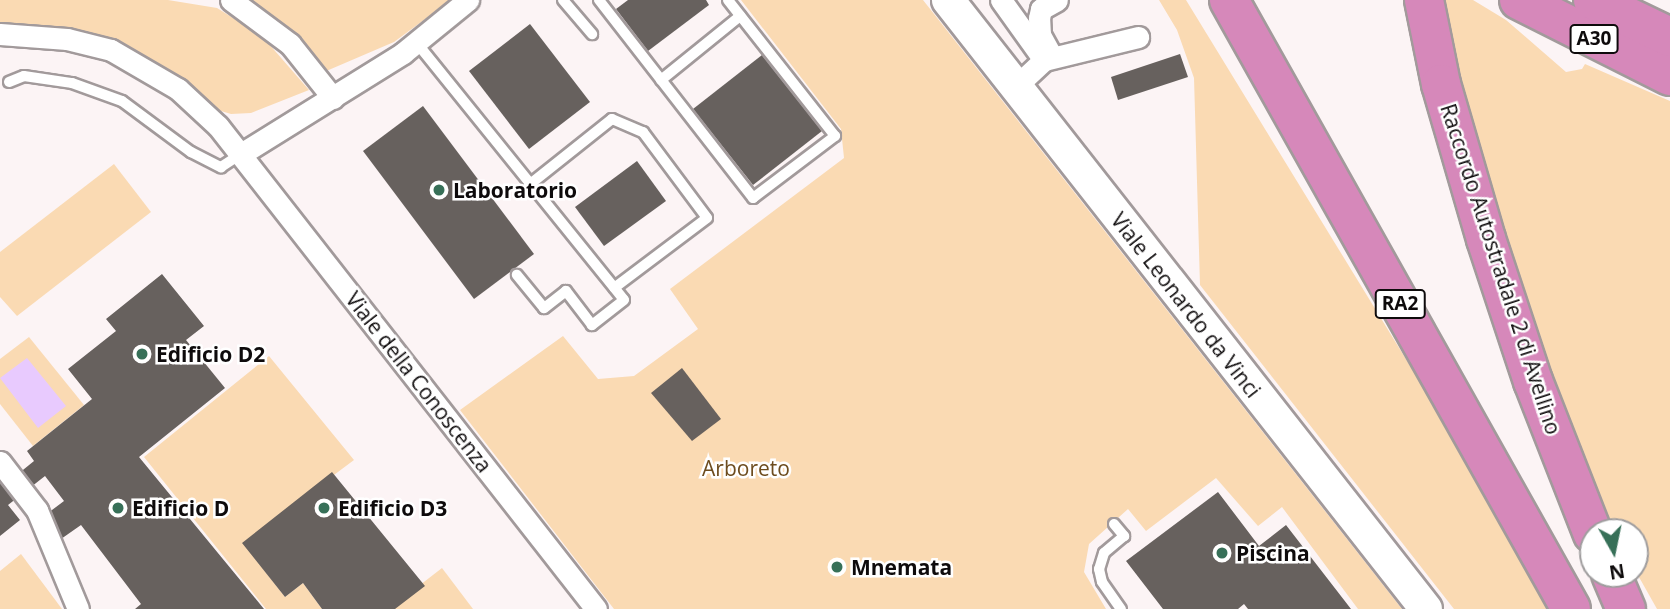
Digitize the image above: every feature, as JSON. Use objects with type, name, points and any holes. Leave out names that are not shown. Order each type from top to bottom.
[{"type":"highway","points":[[1206,0],[1462,440],[1508,496]]},
{"type":"highway","name":"RA2","points":[[1229,0],[1571,609]]},
{"type":"highway","name":"Raccordo Autostradale 2 di Avellino","points":[[1424,0],[1441,84],[1486,239],[1533,382],[1587,518]]},
{"type":"highway","name":"A30","points":[[1519,0],[1670,76]]},
{"type":"highway","name":"A30","points":[[1593,0],[1670,37]]},
{"type":"highway","points":[[1617,588],[1626,609]]},
{"type":"street","points":[[231,0],[290,44],[333,98]]},
{"type":"street","points":[[241,154],[416,43],[468,0]]},
{"type":"street","name":"Viale Leonardo da Vinci","points":[[947,0],[1017,85],[1426,609]]},
{"type":"street","points":[[1001,0],[1049,59]]},
{"type":"street","points":[[1049,59],[1040,35],[1039,18],[1041,9],[1058,0]]},
{"type":"street","name":"Viale della Conoscenza","points":[[0,34],[67,39],[131,59],[178,89],[218,126],[596,609]]},
{"type":"street","points":[[1017,85],[1049,59],[1138,37]]},
{"type":"street","points":[[0,462],[37,510],[78,609]]},
{"type":"lane","points":[[563,0],[592,34]]},
{"type":"lane","points":[[599,0],[753,198],[835,136],[728,0]]},
{"type":"lane","points":[[661,80],[740,16]]},
{"type":"lane","points":[[416,43],[624,300],[592,324],[566,291],[544,308],[517,275]]},
{"type":"lane","points":[[9,82],[24,76],[72,83],[122,101],[191,152],[221,167],[241,154]]},
{"type":"lane","points":[[529,185],[612,119],[643,132],[707,218],[614,288]]},
{"type":"lane","points":[[1114,524],[1124,536],[1104,553],[1099,569],[1102,582],[1121,609]]},
{"type":"green space","points":[[0,0],[168,0],[217,8],[262,36],[309,90],[251,113],[231,114],[211,108],[177,80],[0,26]]},
{"type":"green space","points":[[247,0],[451,0],[394,42],[324,72],[275,19]]},
{"type":"green space","name":"Arboreto","points":[[741,0],[923,0],[1402,609],[1358,609],[1282,507],[1258,526],[1216,478],[1146,531],[1128,509],[1089,544],[1084,572],[1106,609],[614,609],[460,410],[563,336],[598,379],[634,376],[698,329],[670,289],[844,158],[841,129]]},
{"type":"green space","points":[[1159,0],[1186,0],[1559,609],[1454,609],[1200,285],[1194,78],[1177,30]]},
{"type":"green space","points":[[1444,0],[1473,0],[1506,20],[1566,72],[1582,69],[1585,64],[1670,101],[1670,609],[1657,609],[1645,588],[1649,588],[1649,518],[1606,518],[1545,361],[1482,161],[1446,25]]},
{"type":"green space","points":[[114,164],[151,212],[17,316],[0,297],[0,252]]},
{"type":"green space","points":[[29,337],[84,405],[33,446],[0,404],[0,359]]},
{"type":"green space","points":[[269,356],[354,460],[243,543],[285,597],[303,583],[322,609],[266,609],[144,457]]},
{"type":"green space","points":[[21,554],[62,609],[0,609],[0,571]]},
{"type":"green space","points":[[442,568],[473,609],[389,609]]},
{"type":"shaded area","points":[[27,358],[66,406],[38,428],[0,378]]},
{"type":"building","points":[[628,0],[706,0],[709,5],[648,51],[616,9]]},
{"type":"building","name":"Laboratorio","points":[[530,24],[590,102],[529,149],[469,71]]},
{"type":"building","points":[[1180,54],[1188,77],[1118,100],[1111,77]]},
{"type":"building","points":[[762,55],[822,131],[753,185],[693,109]]},
{"type":"building","name":"Laboratorio","points":[[423,106],[534,254],[474,299],[363,151]]},
{"type":"building","name":"Laboratorio","points":[[637,161],[666,201],[604,246],[575,207]]},
{"type":"building","points":[[162,274],[204,326],[186,340],[225,388],[139,457],[264,609],[135,609],[141,604],[81,525],[61,539],[44,516],[64,501],[45,476],[8,505],[20,520],[0,536],[0,450],[18,474],[34,461],[27,451],[92,399],[68,369],[116,331],[106,319]]},
{"type":"building","points":[[682,368],[721,419],[692,441],[651,393]]},
{"type":"building","name":"Edificio D3","points":[[332,472],[425,586],[395,609],[322,609],[303,583],[285,597],[242,543]]},
{"type":"building","name":"Piscina","points":[[1218,492],[1259,546],[1286,525],[1351,609],[1248,609],[1244,604],[1238,609],[1163,609],[1126,561]]},
{"type":"place","name":"Laboratorio","points":[[439,190]]},
{"type":"place","name":"Edificio D2","points":[[142,354]]},
{"type":"place","name":"Edificio D","points":[[118,508]]},
{"type":"place","name":"Edificio D3","points":[[324,508]]},
{"type":"place","name":"Piscina","points":[[1222,553]]},
{"type":"place","name":"Mnemata","points":[[837,567]]}]
